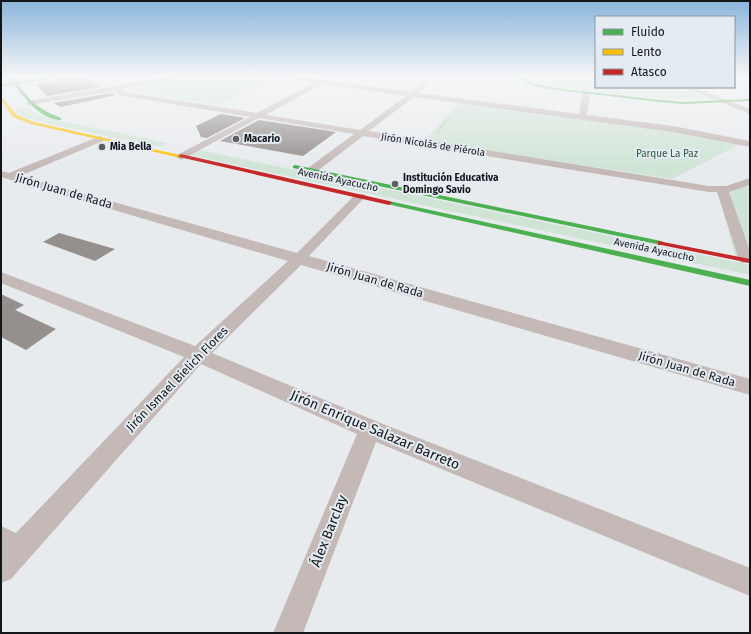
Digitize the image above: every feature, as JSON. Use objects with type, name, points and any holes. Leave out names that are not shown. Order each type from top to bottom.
[{"type":"main road","points":[[33,107],[38,111],[68,121]]},
{"type":"main road","name":"Avenida Ayacucho","points":[[4,108],[15,116],[32,123],[100,139],[750,283]]},
{"type":"main road","points":[[182,144],[212,150]]},
{"type":"main road","name":"Avenida Ayacucho","points":[[289,166],[748,261]]},
{"type":"street","name":"Jirón Nicolás de Piérola","points":[[201,107],[722,190],[750,181]]},
{"type":"street","points":[[181,157],[275,107]]},
{"type":"street","points":[[312,170],[395,107]]},
{"type":"street","points":[[510,107],[698,132],[750,144]]},
{"type":"street","points":[[583,116],[584,107]]},
{"type":"street","points":[[737,107],[750,112]]},
{"type":"street","points":[[4,177],[100,139]]},
{"type":"street","name":"Jirón Juan de Rada","points":[[4,177],[750,387]]},
{"type":"street","points":[[722,190],[748,261]]},
{"type":"street","name":"Jirón Ismael Bielich Flores","points":[[1,569],[9,544],[198,355],[299,259],[360,196]]},
{"type":"street","name":"Jirón Enrique Salazar Barreto","points":[[1,277],[198,355],[370,429],[750,582]]},
{"type":"street","name":"Álex Barclay","points":[[288,633],[370,429]]},
{"type":"path","points":[[435,135],[457,109]]},
{"type":"green space","points":[[22,107],[62,121],[167,143],[162,147],[49,124],[22,116],[15,109]]},
{"type":"green space","name":"Parque La Paz","points":[[455,107],[493,107],[667,130],[738,145],[672,179],[425,141]]},
{"type":"green space","points":[[199,150],[750,265],[750,275],[189,155]]},
{"type":"green space","points":[[750,186],[750,259],[735,256],[719,193]]},
{"type":"building","points":[[221,114],[245,118],[207,138],[201,137],[196,126]]},
{"type":"building","points":[[259,120],[336,132],[303,156],[220,141]]},
{"type":"building","points":[[59,233],[115,249],[95,261],[43,242]]},
{"type":"building","points":[[1,294],[24,305],[15,310],[56,329],[26,350],[1,337]]},
{"type":"traffic: fast","points":[[35,107],[50,116],[59,119]]},
{"type":"traffic: fast","points":[[295,167],[661,243]]},
{"type":"traffic: fast","points":[[389,203],[750,283]]},
{"type":"traffic: slow","points":[[8,107],[15,116],[33,123],[181,156]]},
{"type":"traffic: jam","points":[[181,156],[389,203]]},
{"type":"traffic: jam","points":[[661,243],[750,261]]},
{"type":"place","name":"Macario","points":[[236,139]]},
{"type":"place","name":"Mia Bella","points":[[102,147]]},
{"type":"place","name":"Institución Educativa Domingo Savio","points":[[395,184]]}]
